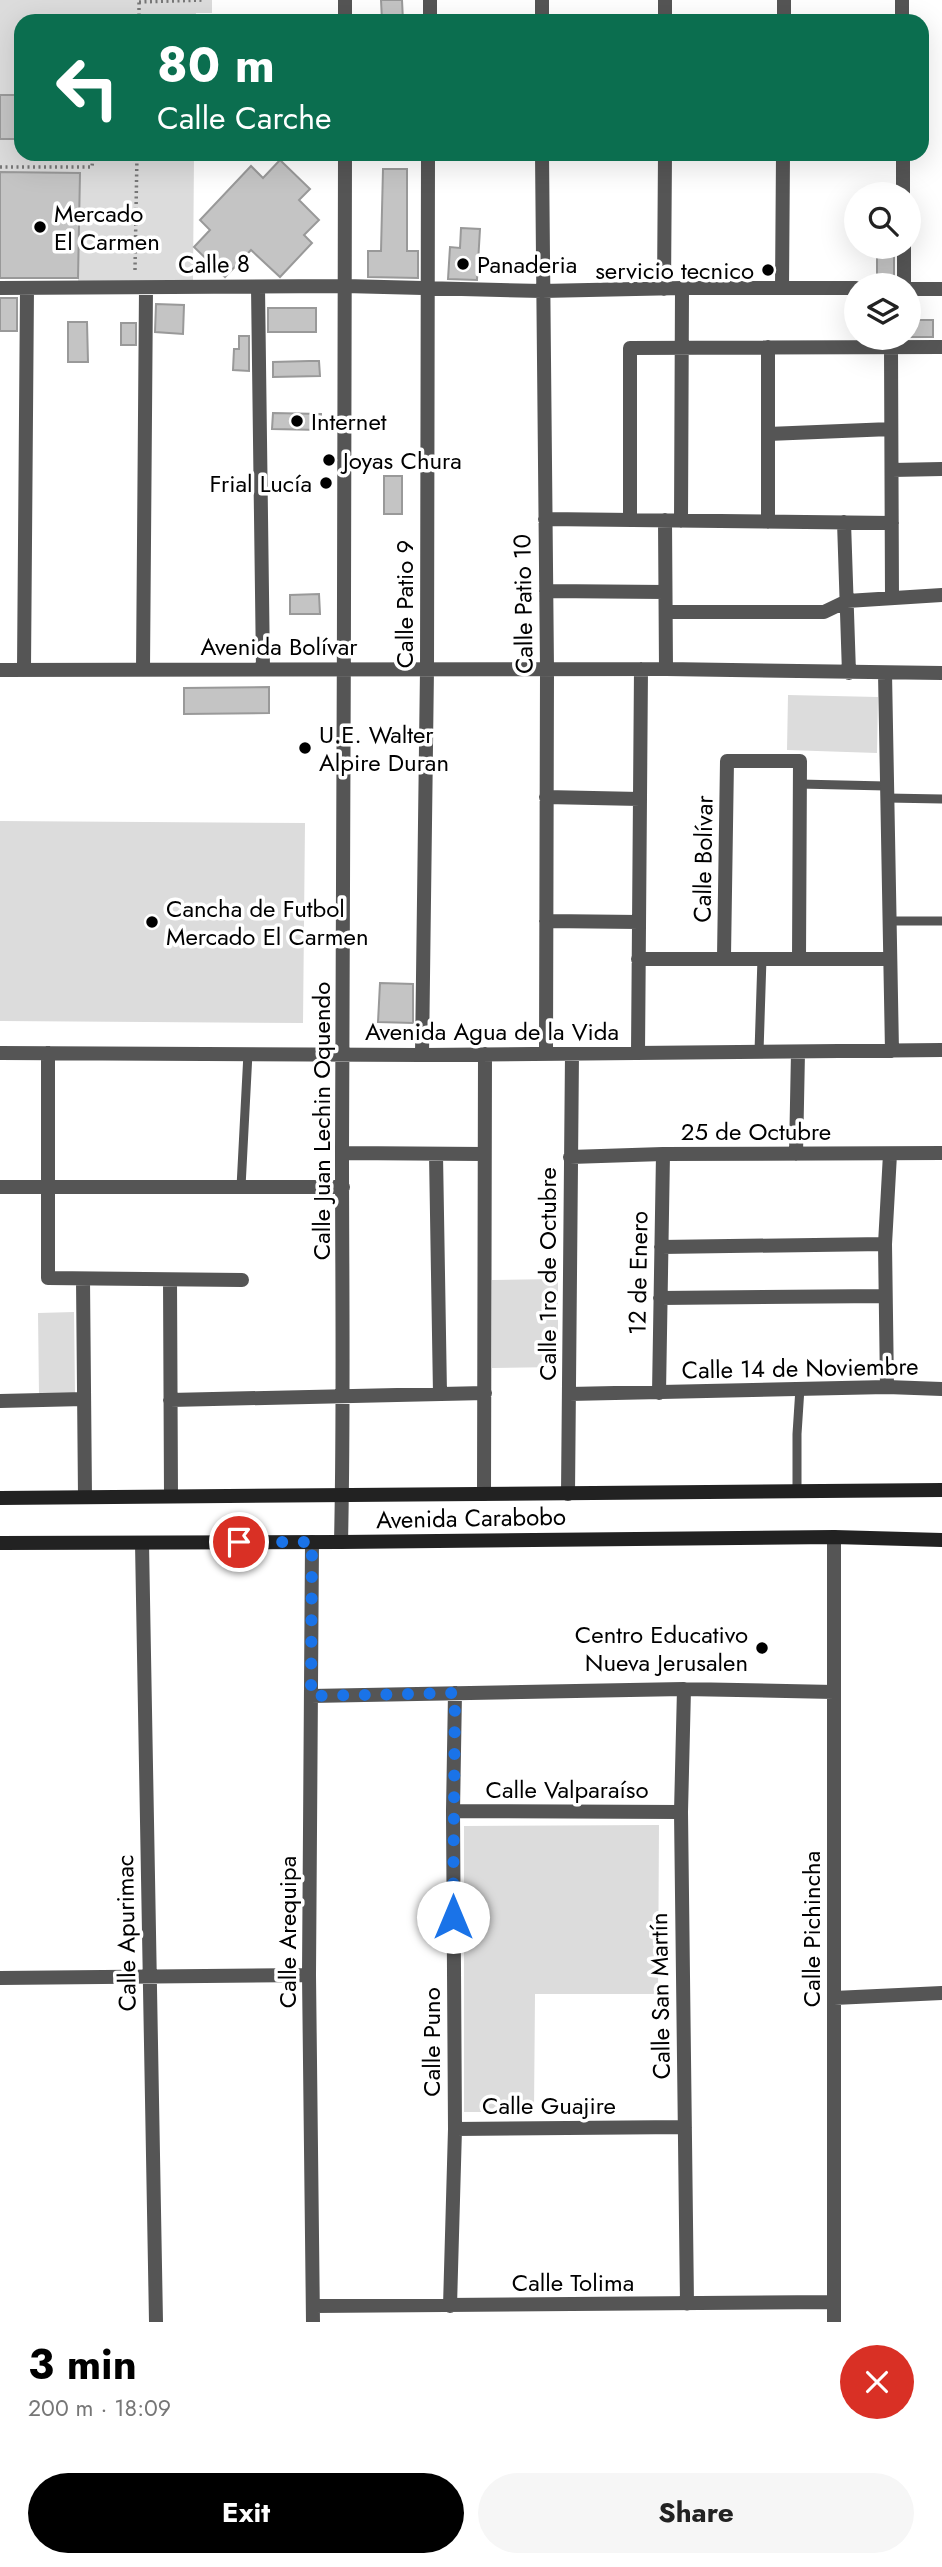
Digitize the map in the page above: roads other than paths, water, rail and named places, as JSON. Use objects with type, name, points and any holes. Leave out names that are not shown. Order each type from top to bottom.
[{"type":"street","name":"Calle Juan Lechin Oquendo","points":[[341,1542],[344,1396],[342,1153],[345,161]]},
{"type":"street","name":"Calle Patio 9","points":[[422,1055],[427,669],[428,161]]},
{"type":"street","name":"Calle Patio 10","points":[[542,161],[547,669],[546,1054]]},
{"type":"street","points":[[664,289],[665,161]]},
{"type":"street","points":[[782,288],[783,161]]},
{"type":"street","points":[[903,161],[904,182]]},
{"type":"street","name":"Calle 8","points":[[0,288],[141,284],[542,291],[844,288]]},
{"type":"street","points":[[141,284],[143,669]]},
{"type":"street","points":[[258,287],[263,669]]},
{"type":"street","points":[[24,669],[27,288]]},
{"type":"street","points":[[681,521],[682,288]]},
{"type":"street","points":[[921,289],[942,289]]},
{"type":"street","points":[[768,347],[768,522]]},
{"type":"street","points":[[630,520],[630,348],[844,347]]},
{"type":"street","points":[[921,347],[942,347]]},
{"type":"street","points":[[891,350],[892,598]]},
{"type":"street","points":[[768,433],[891,429]]},
{"type":"street","points":[[892,470],[942,469]]},
{"type":"street","points":[[545,519],[892,523]]},
{"type":"street","points":[[665,520],[666,669]]},
{"type":"street","points":[[844,522],[849,673]]},
{"type":"street","points":[[546,591],[665,592]]},
{"type":"street","points":[[666,612],[824,612],[847,600],[942,595]]},
{"type":"street","points":[[638,1053],[641,669],[942,673]]},
{"type":"street","name":"Avenida Bolívar","points":[[0,670],[641,669]]},
{"type":"street","points":[[886,673],[892,1051]]},
{"type":"street","name":"Calle Bolívar","points":[[724,957],[727,761],[800,761],[799,785]]},
{"type":"street","points":[[799,785],[799,959]]},
{"type":"street","points":[[546,797],[640,799]]},
{"type":"street","points":[[546,921],[639,922]]},
{"type":"street","points":[[638,958],[890,959]]},
{"type":"street","name":"Avenida Agua de la Vida","points":[[0,1053],[485,1055],[942,1050]]},
{"type":"street","points":[[796,1154],[798,1052]]},
{"type":"street","points":[[48,1053],[48,1278],[242,1280]]},
{"type":"street","name":"Calle 1ro de Octubre","points":[[569,1493],[572,1054]]},
{"type":"street","points":[[484,1494],[485,1055]]},
{"type":"street","points":[[342,1153],[484,1154]]},
{"type":"street","points":[[887,1387],[885,1244],[890,1153]]},
{"type":"street","name":"25 de Octubre","points":[[570,1157],[942,1153]]},
{"type":"street","points":[[436,1154],[440,1394]]},
{"type":"street","name":"12 de Enero","points":[[659,1393],[663,1154]]},
{"type":"street","points":[[0,1188],[343,1187]]},
{"type":"street","points":[[661,1247],[885,1244]]},
{"type":"street","points":[[83,1280],[85,1497]]},
{"type":"street","points":[[170,1280],[171,1496]]},
{"type":"street","points":[[660,1298],[886,1296]]},
{"type":"street","name":"Calle 14 de Noviembre","points":[[569,1394],[800,1388],[942,1389]]},
{"type":"street","points":[[170,1400],[485,1393]]},
{"type":"street","points":[[0,1401],[84,1399]]},
{"type":"street","name":"Avenida Carabobo","points":[[0,1498],[942,1490]]},
{"type":"street","name":"Avenida Carabobo","points":[[0,1543],[834,1537],[942,1540]]},
{"type":"street","name":"Calle Pichincha","points":[[834,1537],[834,2322]]},
{"type":"street","name":"Calle Arequipa","points":[[312,1542],[309,1975],[313,2322]]},
{"type":"street","name":"Calle Apurimac","points":[[142,1543],[156,2322]]},
{"type":"street","points":[[311,1696],[684,1689],[834,1692]]},
{"type":"street","name":"Calle San Martín","points":[[684,1689],[681,1812],[687,2304]]},
{"type":"street","name":"Calle Puno","points":[[450,2306],[454,2129],[455,1693]]},
{"type":"street","name":"Calle Valparaíso","points":[[453,1811],[681,1812]]},
{"type":"street","points":[[0,1978],[309,1975]]},
{"type":"street","points":[[834,1998],[942,1993]]},
{"type":"street","name":"Calle Guajire","points":[[454,2129],[685,2127]]},
{"type":"street","name":"Calle Tolima","points":[[313,2306],[834,2302]]},
{"type":"lane","points":[[799,785],[942,799]]},
{"type":"lane","points":[[889,921],[942,921]]},
{"type":"lane","points":[[759,1052],[762,958]]},
{"type":"lane","points":[[241,1187],[248,1053]]},
{"type":"lane","points":[[797,1491],[796,1434],[800,1388]]},
{"type":"place","name":"Mercado El Carmen","points":[[40,227]]},
{"type":"place","name":"Panaderia","points":[[463,264]]},
{"type":"place","name":"servicio tecnico","points":[[768,270]]},
{"type":"place","name":"Internet","points":[[297,421]]},
{"type":"place","name":"Joyas Chura","points":[[329,460]]},
{"type":"place","name":"Frial Lucía","points":[[326,483]]},
{"type":"place","name":"U.E. Walter Alpire Duran","points":[[305,748]]},
{"type":"place","name":"Cancha de Futbol Mercado El Carmen","points":[[152,922]]},
{"type":"place","name":"Centro Educativo Nueva Jerusalen","points":[[762,1648]]}]
